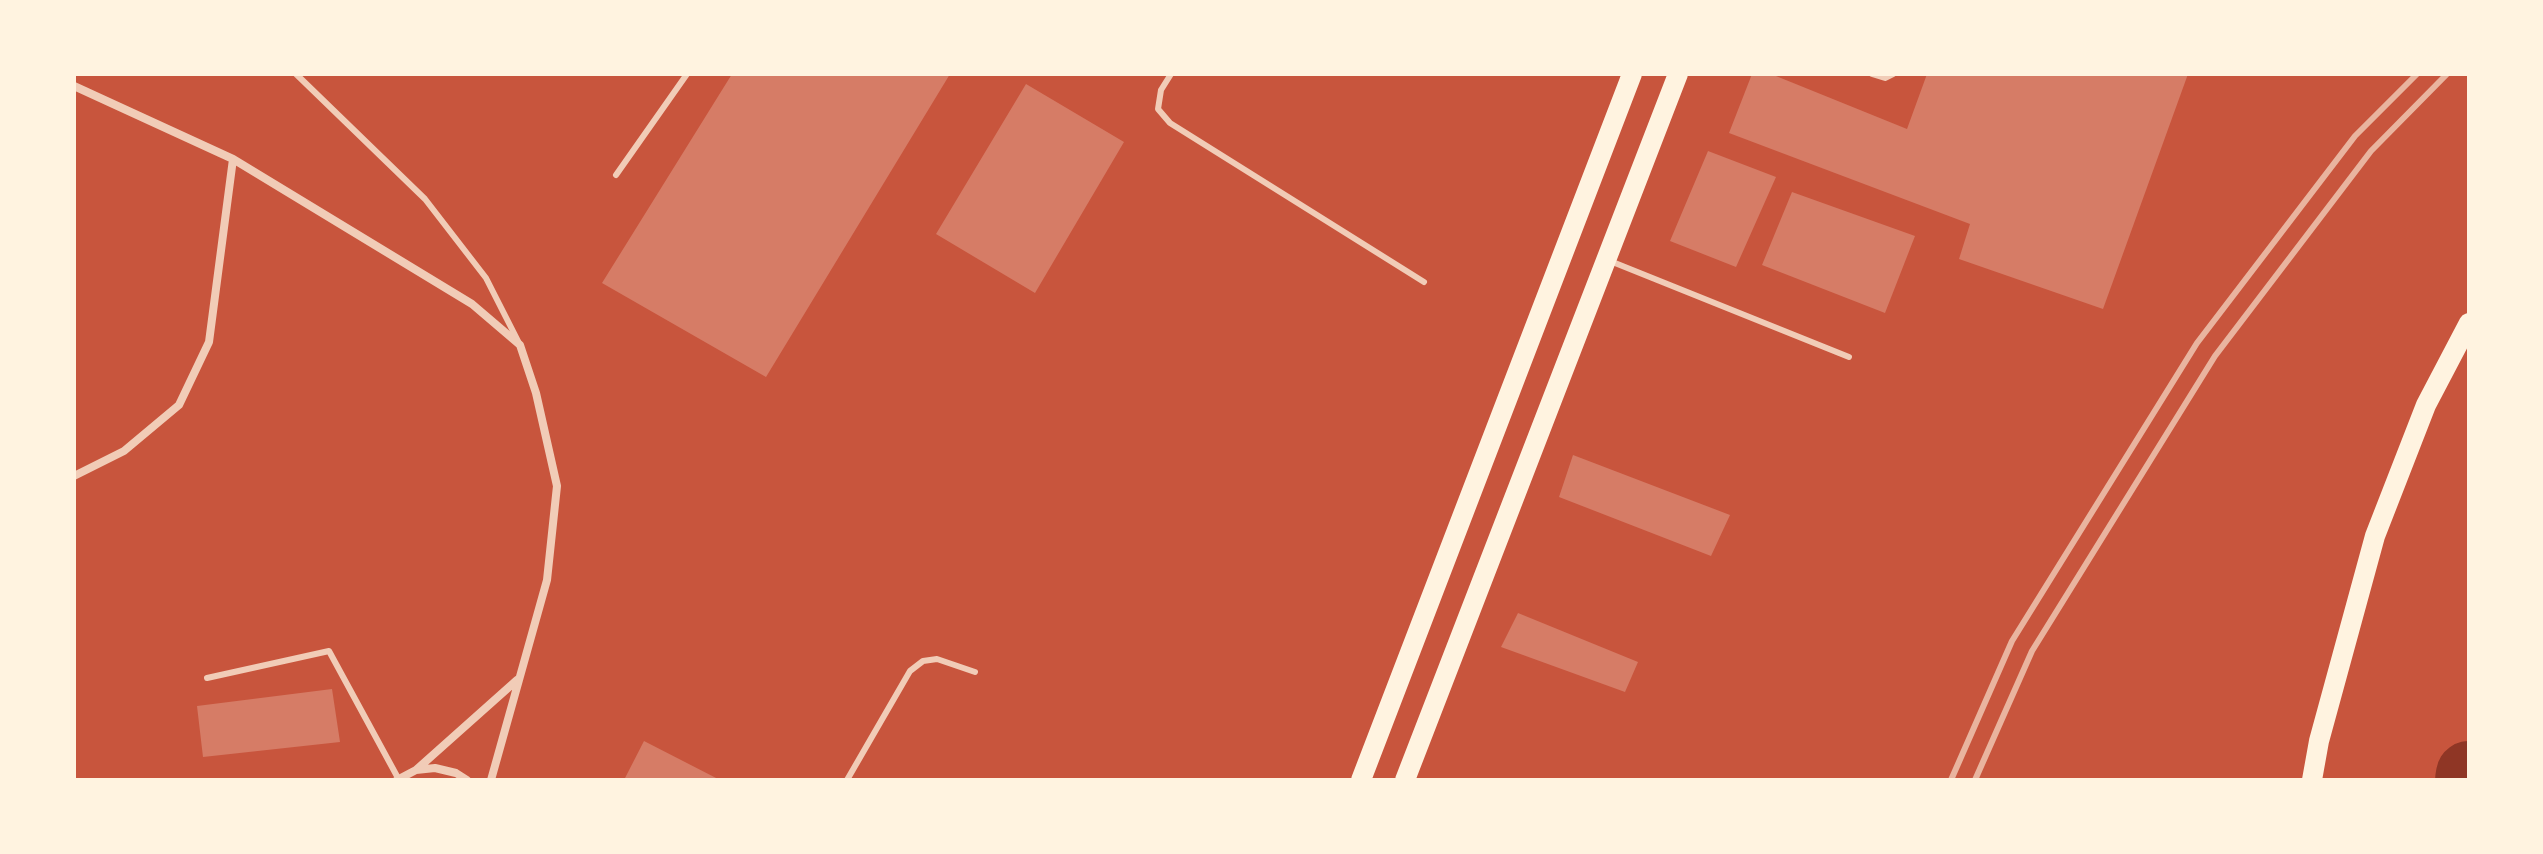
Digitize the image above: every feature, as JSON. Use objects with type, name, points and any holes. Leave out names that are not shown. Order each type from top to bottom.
[{"type":"main road","points":[[1361,780],[1632,74]]},
{"type":"main road","points":[[1405,780],[1678,74]]},
{"type":"main road","points":[[2312,780],[2319,741],[2375,536],[2426,405],[2469,323]]},
{"type":"street","points":[[74,86],[233,159],[472,304],[520,345],[536,393],[557,486],[547,580],[491,780]]},
{"type":"street","points":[[74,476],[124,451],[179,405],[209,342],[233,159]]},
{"type":"street","points":[[398,779],[416,770],[517,680]]},
{"type":"street","points":[[416,770],[435,768],[456,773],[467,780]]},
{"type":"lane","points":[[296,74],[425,199],[486,278],[520,345]]},
{"type":"lane","points":[[616,175],[687,74]]},
{"type":"lane","points":[[1171,74],[1161,90],[1158,109],[1170,123],[1424,282]]},
{"type":"lane","points":[[1872,74],[1885,78],[1893,74]]},
{"type":"lane","points":[[1606,259],[1849,357]]},
{"type":"lane","points":[[207,678],[329,651],[398,779]]},
{"type":"lane","points":[[847,780],[910,671],[923,661],[937,659],[975,672]]},
{"type":"building","points":[[732,74],[950,74],[766,377],[602,283]]},
{"type":"building","points":[[1752,74],[1771,74],[1907,129],[1927,74],[2188,74],[2103,309],[1959,259],[1970,224],[1729,133]]},
{"type":"building","points":[[1026,84],[1124,142],[1035,293],[936,234]]},
{"type":"building","points":[[1708,151],[1776,177],[1736,267],[1670,241]]},
{"type":"building","points":[[1792,192],[1915,236],[1885,313],[1762,265]]},
{"type":"building","points":[[1573,455],[1730,515],[1711,556],[1559,497]]},
{"type":"building","points":[[1518,613],[1638,662],[1625,692],[1501,647]]},
{"type":"building","points":[[332,689],[340,742],[203,757],[197,706]]},
{"type":"building","points":[[644,741],[720,780],[624,780]]},
{"type":"waterway","points":[[2468,780],[2469,774]]},
{"type":"railway","points":[[1951,780],[2012,641],[2197,343],[2355,136],[2417,74]]},
{"type":"railway","points":[[1975,780],[2032,651],[2215,356],[2371,151],[2447,74]]}]
